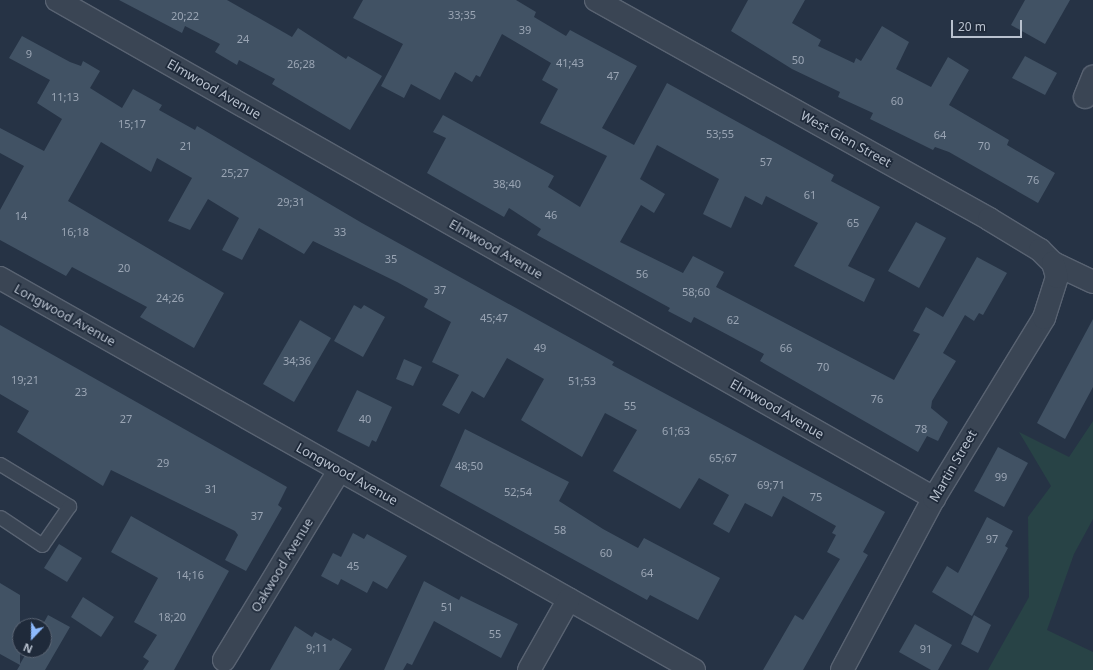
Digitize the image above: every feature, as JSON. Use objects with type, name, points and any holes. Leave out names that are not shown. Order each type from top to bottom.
[{"type":"street","name":"Elmwood Avenue","points":[[58,0],[934,498]]},
{"type":"street","name":"West Glen Street","points":[[596,0],[989,219],[1040,250],[1053,263],[1093,282]]},
{"type":"street","points":[[1085,97],[1093,77]]},
{"type":"street","name":"Martin Street","points":[[842,670],[934,498],[1044,318],[1058,276],[1053,263]]},
{"type":"street","name":"Longwood Avenue","points":[[0,278],[694,670]]},
{"type":"street","name":"Oakwood Avenue","points":[[224,660],[339,470]]},
{"type":"street","points":[[529,670],[569,599]]},
{"type":"lane","points":[[0,464],[69,506],[42,545],[0,517]]},
{"type":"green space","points":[[1093,421],[1093,519],[1074,554],[1047,630],[1093,652],[1093,670],[988,670],[1029,597],[1028,517],[1051,486],[1019,432],[1069,457]]},
{"type":"building","points":[[119,0],[227,0],[292,37],[298,28],[346,59],[348,56],[382,76],[350,130],[272,84],[275,79],[239,60],[237,65],[215,52],[220,44],[185,26],[182,33]]},
{"type":"building","points":[[363,0],[516,0],[536,12],[534,17],[566,36],[570,30],[637,66],[602,128],[634,145],[667,83],[834,175],[831,181],[880,207],[848,266],[875,279],[864,302],[794,266],[818,223],[766,196],[762,205],[745,196],[731,228],[703,214],[719,179],[657,145],[640,179],[665,194],[654,213],[641,205],[620,242],[683,273],[693,256],[724,272],[716,287],[894,380],[920,334],[913,331],[926,307],[943,317],[977,257],[1007,273],[983,315],[979,313],[974,321],[965,315],[943,353],[956,361],[932,401],[931,408],[948,422],[938,441],[927,436],[918,452],[760,361],[764,354],[694,317],[691,323],[668,311],[670,308],[537,235],[541,229],[509,208],[504,217],[427,173],[446,138],[433,132],[443,115],[554,176],[548,187],[580,207],[607,156],[540,123],[558,89],[542,80],[551,63],[502,34],[480,77],[476,75],[472,82],[455,72],[440,100],[411,84],[404,98],[381,86],[403,44],[353,18]]},
{"type":"building","points":[[748,0],[805,0],[792,23],[821,40],[818,46],[854,63],[856,58],[861,61],[882,26],[909,42],[896,69],[931,87],[948,57],[969,70],[949,105],[1009,140],[1007,145],[1055,173],[1038,203],[949,152],[935,147],[933,150],[870,119],[873,113],[838,97],[840,92],[792,69],[731,31]]},
{"type":"building","points":[[1025,0],[1070,0],[1045,44],[1011,25]]},
{"type":"building","points":[[22,36],[70,62],[81,66],[83,61],[100,71],[90,88],[122,108],[133,89],[162,105],[159,110],[195,130],[197,126],[362,223],[614,362],[612,365],[885,512],[863,552],[868,555],[803,670],[763,670],[795,615],[803,620],[840,559],[827,552],[836,535],[832,533],[836,526],[783,496],[772,517],[745,503],[729,533],[713,524],[729,495],[699,478],[680,509],[613,471],[637,430],[605,413],[582,457],[521,420],[544,379],[507,358],[484,398],[472,391],[459,414],[442,405],[459,375],[432,362],[451,322],[424,307],[428,299],[397,282],[313,241],[304,254],[259,228],[242,260],[222,250],[239,218],[208,199],[190,230],[168,221],[192,178],[157,158],[151,172],[101,142],[68,201],[224,293],[194,348],[140,317],[147,307],[72,267],[66,276],[0,240],[0,210],[24,166],[0,153],[0,128],[44,151],[62,119],[37,103],[50,80],[9,58]]},
{"type":"building","points":[[1025,56],[1057,73],[1045,95],[1012,78]]},
{"type":"building","points":[[916,222],[946,238],[919,288],[888,271]]},
{"type":"building","points":[[354,305],[361,309],[364,305],[385,317],[363,357],[334,341]]},
{"type":"building","points":[[1093,319],[1093,387],[1065,439],[1037,423]]},
{"type":"building","points":[[300,320],[331,338],[294,402],[263,384]]},
{"type":"building","points":[[0,325],[287,487],[278,505],[282,508],[246,571],[225,560],[238,535],[235,531],[111,470],[103,486],[17,432],[29,411],[0,394]]},
{"type":"building","points":[[404,359],[422,367],[413,386],[396,379]]},
{"type":"building","points":[[357,390],[392,407],[376,442],[372,440],[369,447],[337,431]]},
{"type":"building","points":[[465,429],[569,482],[559,501],[603,529],[638,548],[644,538],[720,578],[698,620],[650,595],[647,600],[440,486]]},
{"type":"building","points":[[998,447],[1028,463],[1004,507],[974,491]]},
{"type":"building","points":[[131,516],[229,571],[174,670],[143,670],[149,661],[143,657],[157,635],[134,622],[158,578],[111,552]]},
{"type":"building","points":[[987,517],[1013,531],[1005,546],[1008,548],[972,616],[932,592],[947,566],[958,573]]},
{"type":"building","points":[[353,533],[364,539],[367,534],[407,556],[387,589],[373,581],[367,593],[341,579],[338,585],[321,576],[333,553],[341,557]]},
{"type":"building","points":[[59,544],[82,558],[67,582],[44,568]]},
{"type":"building","points":[[424,581],[459,600],[461,596],[518,624],[501,658],[434,621],[412,665],[407,663],[403,670],[384,670]]},
{"type":"building","points":[[0,583],[20,595],[20,618],[12,618],[12,658],[20,658],[20,664],[23,658],[52,658],[45,670],[17,670],[20,665],[0,654]]},
{"type":"building","points":[[83,597],[114,617],[101,637],[71,617]]},
{"type":"building","points":[[48,615],[70,627],[52,658],[52,618],[46,618]]},
{"type":"building","points":[[974,615],[991,625],[978,653],[961,644]]},
{"type":"building","points":[[915,624],[952,645],[938,670],[931,670],[899,652]]},
{"type":"building","points":[[295,626],[312,637],[315,632],[331,641],[333,638],[352,649],[339,670],[270,670]]}]
